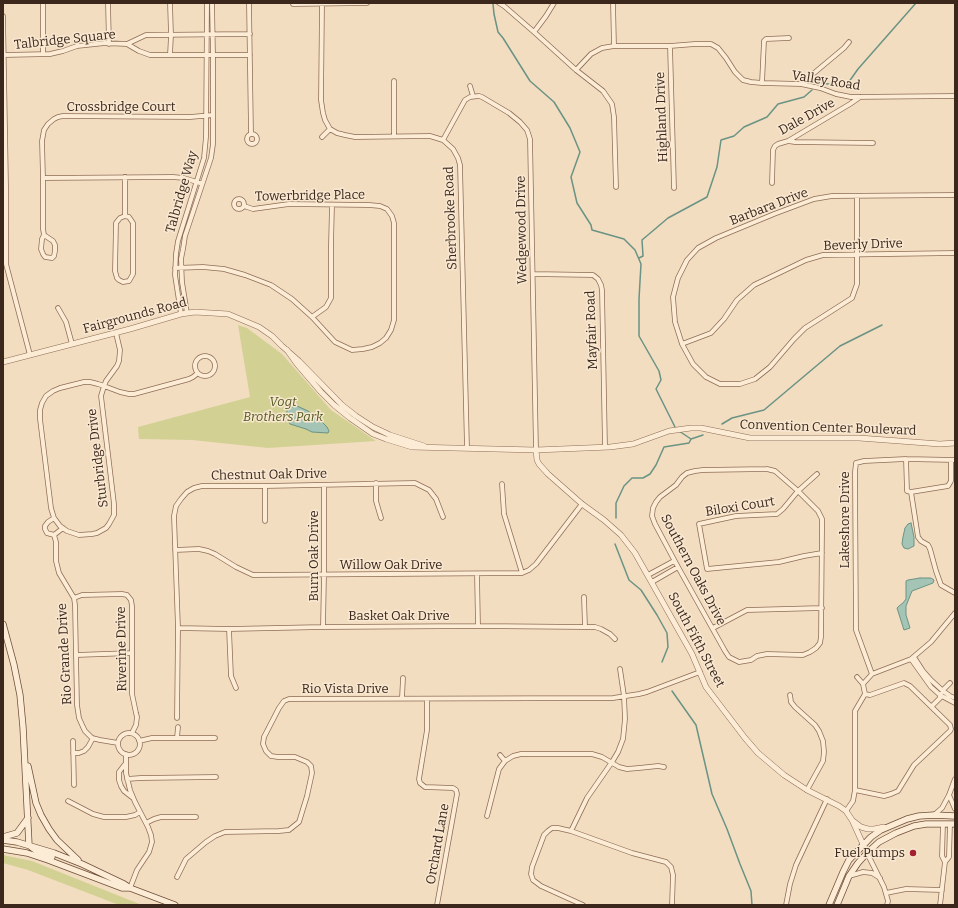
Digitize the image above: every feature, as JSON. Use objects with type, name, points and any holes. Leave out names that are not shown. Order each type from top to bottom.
[{"type":"main road","points":[[3,624],[14,665],[22,708],[29,845]]},
{"type":"main road","points":[[24,748],[41,815],[57,840],[67,851],[83,864]]},
{"type":"main road","points":[[828,905],[849,860],[871,837],[881,830],[907,819],[919,816],[934,815],[955,817]]},
{"type":"main road","points":[[943,824],[955,817]]},
{"type":"main road","points":[[3,838],[17,833],[28,818]]},
{"type":"main road","points":[[837,905],[850,876],[858,863],[879,842],[914,826],[926,824],[952,824]]},
{"type":"main road","points":[[3,838],[54,852],[83,864],[130,888],[175,905]]},
{"type":"main road","points":[[3,845],[22,848],[29,845]]},
{"type":"main road","points":[[29,845],[38,852],[82,870],[93,877]]},
{"type":"main road","points":[[3,849],[27,853],[122,888],[130,888]]},
{"type":"street","points":[[43,3],[43,54]]},
{"type":"street","points":[[108,3],[109,44]]},
{"type":"street","points":[[170,3],[170,55]]},
{"type":"street","name":"Talbridge Way","points":[[184,313],[175,268],[178,241],[204,158],[206,137],[207,3]]},
{"type":"street","name":"Talbridge Way","points":[[184,313],[181,259],[185,236],[210,158],[213,144],[212,3]]},
{"type":"street","points":[[249,3],[251,134]]},
{"type":"street","points":[[322,3],[322,113],[330,129],[336,133],[355,137],[430,136],[443,140],[465,100],[472,96],[470,86]]},
{"type":"street","points":[[293,4],[367,3]]},
{"type":"street","points":[[499,3],[576,70],[603,91],[612,104],[614,117],[616,187]]},
{"type":"street","points":[[534,32],[554,3]]},
{"type":"street","points":[[613,3],[614,46]]},
{"type":"street","points":[[3,16],[6,264],[30,355]]},
{"type":"street","name":"Talbridge Square","points":[[4,55],[43,54],[63,51],[76,46],[128,44],[146,35],[250,34]]},
{"type":"street","points":[[762,83],[764,41],[766,39],[789,38]]},
{"type":"street","points":[[801,84],[844,48],[849,42]]},
{"type":"street","name":"Talbridge Square","points":[[128,44],[139,51],[150,55],[250,55]]},
{"type":"street","name":"Valley Road","points":[[576,70],[591,54],[602,48],[614,46],[711,44],[718,48],[734,72],[743,80],[762,83],[801,84],[851,97],[955,96]]},
{"type":"street","name":"Highland Drive","points":[[670,46],[674,188]]},
{"type":"street","points":[[394,81],[394,136]]},
{"type":"street","name":"Wedgewood Drive","points":[[472,96],[482,96],[509,113],[520,122],[530,139],[536,450]]},
{"type":"street","name":"Dale Drive","points":[[772,183],[773,150],[775,146],[788,141],[860,97]]},
{"type":"street","name":"Crossbridge Court","points":[[44,235],[53,241],[55,245],[54,256],[52,258],[45,257],[41,244],[44,235],[42,141],[44,130],[48,124],[58,117],[212,115]]},
{"type":"street","points":[[322,136],[330,129]]},
{"type":"street","name":"Sherbrooke Road","points":[[443,140],[453,149],[460,165],[467,448]]},
{"type":"street","points":[[788,141],[873,143]]},
{"type":"street","points":[[43,178],[184,178],[202,184]]},
{"type":"street","points":[[125,178],[125,216]]},
{"type":"street","name":"Barbara Drive","points":[[857,196],[857,284],[852,298],[805,328],[794,338],[770,367],[755,379],[740,384],[720,384],[706,377],[693,364],[682,344],[675,322],[673,297],[678,278],[687,260],[698,248],[716,238],[814,199],[832,196],[955,195]]},
{"type":"street","name":"Towerbridge Place","points":[[175,268],[203,267],[224,269],[271,285],[292,299],[312,317],[335,342],[352,350],[372,347],[386,338],[391,330],[394,320],[394,223],[392,216],[387,209],[369,204],[289,204],[254,209],[244,206]]},
{"type":"street","points":[[312,317],[326,307],[330,298],[332,281],[330,245],[332,205]]},
{"type":"street","points":[[125,216],[129,217],[133,223],[133,274],[129,281],[123,282],[116,278],[115,271],[116,223],[120,218],[125,216]]},
{"type":"street","name":"Beverly Drive","points":[[682,344],[711,333],[724,319],[737,300],[754,286],[806,260],[823,255],[955,253]]},
{"type":"street","name":"Mayfair Road","points":[[533,274],[593,275],[598,279],[601,285],[606,447]]},
{"type":"street","points":[[58,308],[66,322],[72,344]]},
{"type":"street","name":"Fairgrounds Road","points":[[3,362],[116,333],[184,313],[195,312],[228,314],[259,326],[272,336],[287,350],[297,364],[334,405],[373,434],[412,447],[536,450]]},
{"type":"street","name":"Sturbridge Drive","points":[[54,518],[60,526],[67,531],[80,535],[97,533],[106,528],[114,515],[101,396],[104,386],[119,361],[120,350],[116,333]]},
{"type":"street","points":[[206,356],[213,360],[215,368],[210,375],[204,376],[198,373],[195,366],[198,359],[206,356]]},
{"type":"street","points":[[63,528],[54,535],[47,533],[45,529],[48,522],[54,518],[40,419],[42,402],[46,396],[60,388],[84,382],[90,382],[120,392],[134,394],[189,379],[198,373]]},
{"type":"street","name":"Convention Center Boulevard","points":[[536,450],[606,447],[633,444],[669,431],[691,428],[714,430],[750,438],[859,438],[955,444]]},
{"type":"street","name":"South Fifth Street","points":[[536,450],[539,464],[582,504],[621,535],[635,553],[692,654],[706,687],[725,710],[733,723],[758,753],[784,776],[846,811],[852,820],[867,853]]},
{"type":"street","points":[[906,459],[907,491],[911,492],[948,486],[952,481],[953,460]]},
{"type":"street","name":"Lakeshore Drive","points":[[872,674],[856,630],[856,462],[906,459],[953,460]]},
{"type":"street","name":"Southern Oaks Drive","points":[[703,470],[772,470],[798,491],[818,510],[822,519],[822,553],[822,637],[820,643],[816,648],[803,655],[767,654],[757,656],[751,660],[739,662],[729,657],[725,651],[674,561],[655,524],[652,516],[653,508],[656,502],[676,485],[687,473],[703,470]]},
{"type":"street","name":"Biloxi Court","points":[[817,474],[798,491],[777,514],[736,516],[699,524],[707,568],[779,562],[822,553]]},
{"type":"street","points":[[376,483],[376,501],[381,518]]},
{"type":"street","name":"Chestnut Oak Drive","points":[[177,718],[178,628],[174,516],[176,506],[187,492],[202,486],[415,483],[430,490],[436,499],[443,517]]},
{"type":"street","points":[[502,484],[504,514],[522,573],[530,570],[536,564],[582,504]]},
{"type":"street","name":"Burn Oak Drive","points":[[323,627],[324,485]]},
{"type":"street","points":[[265,486],[265,521]]},
{"type":"street","points":[[911,492],[918,537],[928,545],[930,549],[941,585],[955,593]]},
{"type":"street","name":"Rio Grande Drive","points":[[54,535],[56,541],[56,561],[59,573],[74,598],[75,605],[79,718],[85,732],[93,738]]},
{"type":"street","name":"Willow Oak Drive","points":[[175,550],[199,549],[208,551],[236,567],[254,575],[522,573]]},
{"type":"street","points":[[648,575],[674,561]]},
{"type":"street","points":[[652,582],[678,568]]},
{"type":"street","points":[[477,574],[478,626]]},
{"type":"street","name":"Riverine Drive","points":[[74,598],[82,595],[122,594],[127,595],[131,600],[132,694],[137,717],[136,725],[132,733]]},
{"type":"street","points":[[584,597],[585,627]]},
{"type":"street","points":[[713,628],[747,610],[822,608]]},
{"type":"street","points":[[863,684],[872,674],[912,658],[931,642],[955,613]]},
{"type":"street","name":"Basket Oak Drive","points":[[178,628],[229,629],[478,626],[595,627],[610,634],[615,639]]},
{"type":"street","points":[[229,629],[231,676],[236,688]]},
{"type":"street","points":[[76,655],[132,654]]},
{"type":"street","points":[[912,658],[943,691],[955,698]]},
{"type":"street","points":[[912,658],[931,687],[940,695],[955,703]]},
{"type":"street","points":[[571,831],[587,798],[612,762],[623,739],[625,720],[624,696],[620,669]]},
{"type":"street","name":"Rio Vista Drive","points":[[177,877],[186,859],[215,836],[225,832],[288,830],[299,822],[311,778],[311,766],[307,762],[295,757],[271,756],[266,751],[263,744],[267,730],[279,708],[284,701],[289,699],[602,698],[648,692],[700,672]]},
{"type":"street","points":[[846,811],[853,801],[855,790],[854,711],[865,694],[863,684],[857,677]]},
{"type":"street","name":"Rio Vista Drive","points":[[402,698],[403,678]]},
{"type":"street","points":[[855,790],[884,796],[898,791],[914,765],[950,731],[951,728],[950,725],[932,706],[910,686],[904,683],[870,695],[865,694]]},
{"type":"street","points":[[932,706],[940,698],[940,695],[950,683]]},
{"type":"street","points":[[790,695],[791,702],[815,726],[823,741],[823,761],[807,790]]},
{"type":"street","name":"Orchard Lane","points":[[427,699],[427,730],[419,779],[420,783],[425,787],[453,788],[456,790],[457,794],[437,905]]},
{"type":"street","points":[[177,738],[178,727]]},
{"type":"street","points":[[128,733],[132,733],[139,741],[139,746],[132,754],[126,754],[120,750],[118,743],[122,735],[128,733]]},
{"type":"street","points":[[73,753],[84,751],[93,738],[118,743]]},
{"type":"street","points":[[139,741],[152,738],[215,738]]},
{"type":"street","points":[[73,741],[74,785]]},
{"type":"street","points":[[126,754],[127,779],[130,790],[133,799],[146,823],[152,842],[149,852],[135,874],[130,888]]},
{"type":"street","points":[[487,816],[499,769],[505,761],[513,756],[521,754],[592,754],[602,757],[619,767],[664,767]]},
{"type":"street","points":[[500,756],[505,761]]},
{"type":"street","points":[[126,762],[119,772],[120,783],[124,791],[133,799]]},
{"type":"street","points":[[127,779],[216,776]]},
{"type":"street","points":[[934,815],[942,808],[955,779]]},
{"type":"street","points":[[949,795],[955,809]]},
{"type":"street","points":[[786,905],[790,884],[796,865],[826,799]]},
{"type":"street","points":[[68,802],[93,814],[104,817],[126,817],[140,812]]},
{"type":"street","points":[[146,823],[161,817],[196,818]]},
{"type":"street","points":[[852,820],[861,827],[868,829],[890,826]]},
{"type":"street","points":[[943,824],[942,856],[945,862]]},
{"type":"street","points":[[940,905],[945,862],[949,857],[952,824]]},
{"type":"street","points":[[583,905],[541,886],[533,880],[531,874],[532,867],[544,835],[552,828],[571,831],[632,854],[666,862],[671,867],[673,875],[672,905]]},
{"type":"street","points":[[867,853],[884,887],[888,902],[887,905]]},
{"type":"street","points":[[850,876],[863,872],[872,873],[880,878]]},
{"type":"street","points":[[886,893],[906,889],[942,890]]},
{"type":"green space","name":"Vogt Brothers Park","points":[[238,325],[247,328],[282,354],[331,410],[376,441],[268,448],[192,440],[139,439],[138,427],[250,397]]},
{"type":"green space","points":[[3,855],[32,861],[142,905],[119,905],[28,870],[3,863]]},
{"type":"shaded area","points":[[297,406],[308,411],[319,419],[327,427],[329,431],[328,433],[312,432],[290,424],[287,419],[287,410],[291,407]]},
{"type":"shaded area","points":[[911,523],[914,546],[908,549],[904,548],[902,544],[905,528]]},
{"type":"shaded area","points":[[920,578],[931,578],[934,580],[933,583],[912,591],[906,606],[906,615],[910,628],[904,630],[897,608],[906,599],[906,581]]},
{"type":"waterway","points":[[818,84],[846,86],[858,69],[916,3]]},
{"type":"waterway","points":[[493,4],[498,32],[530,81],[554,102],[570,128],[580,152],[571,177],[577,203],[591,225],[592,230],[624,239],[635,250],[641,264],[639,336],[659,371],[661,380],[656,389],[676,429]]},
{"type":"waterway","points":[[639,258],[643,256],[642,240],[668,218],[707,197],[717,167],[721,140],[734,136],[744,127],[767,117],[778,104],[804,97],[812,90]]},
{"type":"waterway","points":[[722,424],[732,418],[764,410],[840,346],[882,325]]},
{"type":"waterway","points":[[616,518],[616,503],[624,486],[632,478],[643,478],[650,474],[664,447],[689,443],[691,439],[679,431]]},
{"type":"waterway","points":[[691,439],[703,435]]},
{"type":"waterway","points":[[615,544],[629,580],[641,590],[667,633],[668,647],[662,662]]},
{"type":"waterway","points":[[672,691],[696,725],[712,794],[751,891],[752,905]]},
{"type":"place","name":"Fuel Pumps","points":[[913,853]]}]
